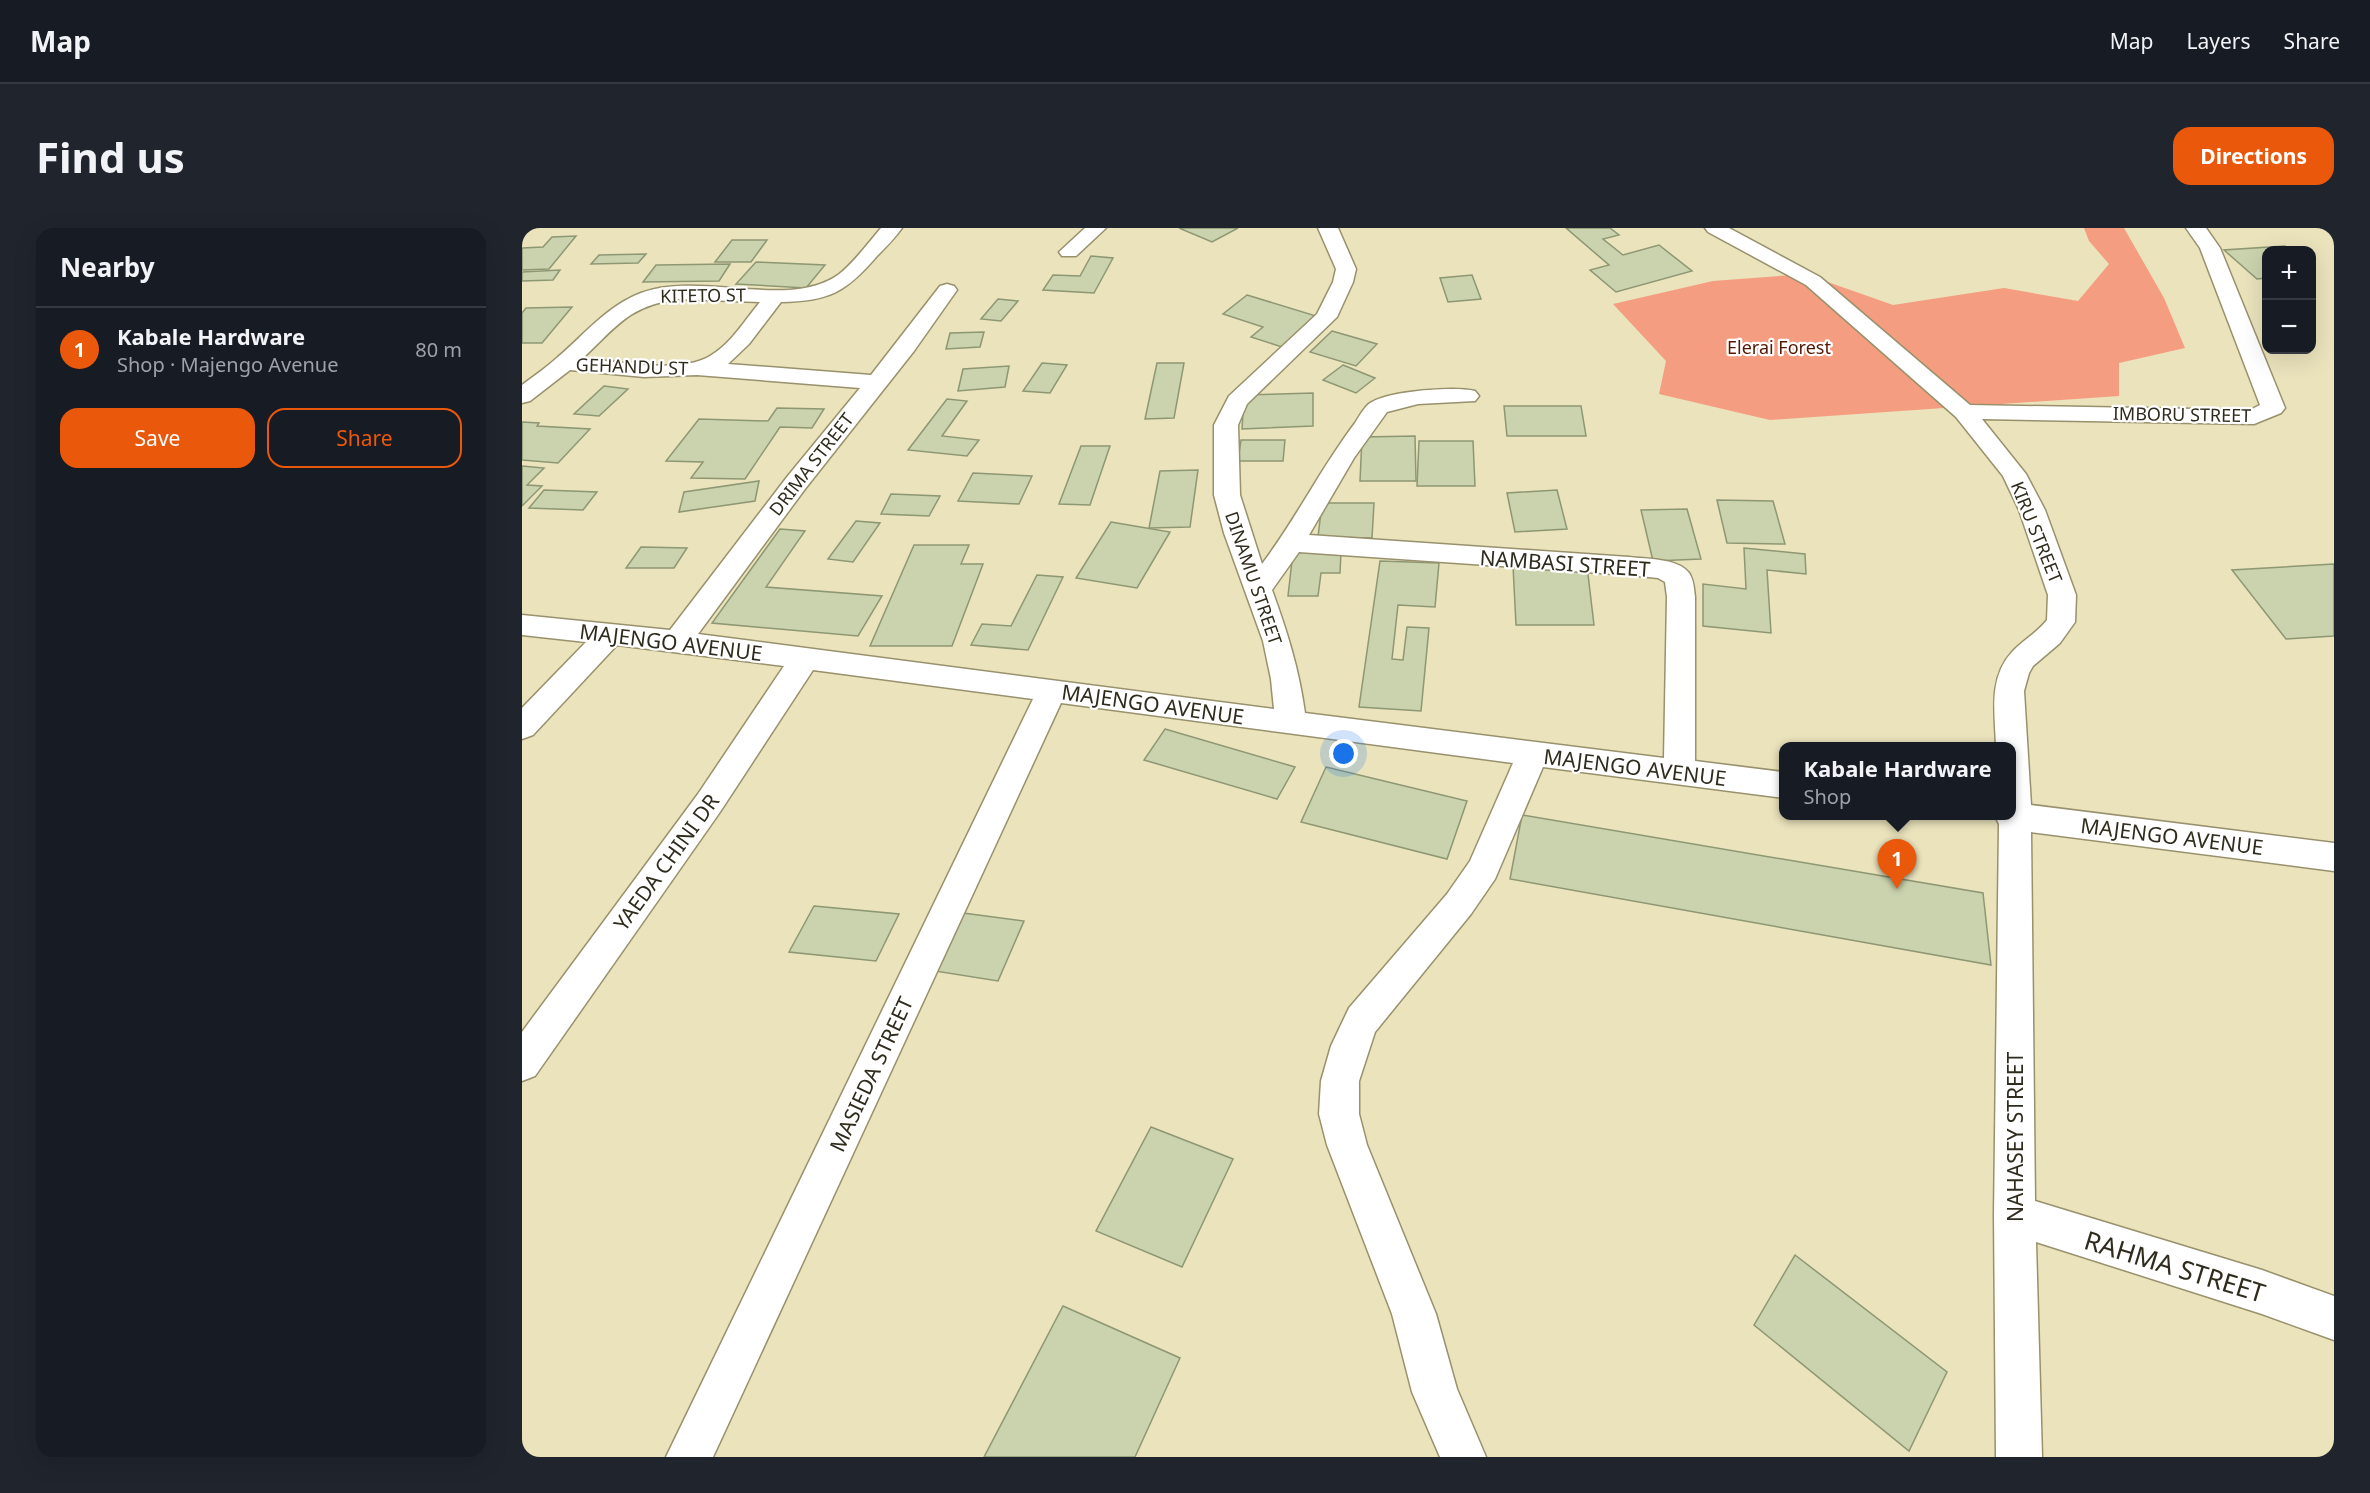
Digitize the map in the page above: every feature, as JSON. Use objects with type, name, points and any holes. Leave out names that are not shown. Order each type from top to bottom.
[{"type":"street","name":"KITETO ST","points":[[522,396],[565,363],[624,308],[642,299],[664,294],[699,292],[776,296],[811,294],[839,286],[892,228]]},
{"type":"street","points":[[1069,252],[1096,228]]},
{"type":"street","name":"DINAMU STREET","points":[[1291,723],[1286,679],[1277,641],[1237,533],[1227,495],[1224,464],[1227,425],[1237,401],[1326,317],[1343,282],[1346,269],[1328,228]]},
{"type":"street","name":"KIRU STREET","points":[[1715,228],[1813,281],[1964,412],[2014,474],[2037,521],[2062,595],[2061,622],[2050,636],[2023,659],[2015,670],[2009,691],[2011,742]]},
{"type":"street","name":"IMBORU STREET","points":[[1964,412],[2254,417],[2273,408],[2210,248],[2196,228]]},
{"type":"street","name":"DRIMA STREET","points":[[677,641],[947,290]]},
{"type":"street","name":"GEHANDU ST","points":[[565,363],[672,371],[711,366],[725,356],[776,296]]},
{"type":"street","points":[[699,369],[875,382]]},
{"type":"street","points":[[1258,589],[1292,543],[1343,456],[1379,407],[1417,397],[1467,396]]},
{"type":"street","name":"NAMBASI STREET","points":[[1292,543],[1629,566],[1663,570],[1678,577],[1681,597],[1679,771]]},
{"type":"street","name":"MAJENGO AVENUE","points":[[522,625],[677,641],[1291,723],[1779,784]]},
{"type":"street","points":[[522,727],[610,634]]},
{"type":"street","name":"YAEDA CHINI DR","points":[[522,1063],[709,803],[805,658]]},
{"type":"street","name":"MASIEDA STREET","points":[[689,1457],[1052,690]]},
{"type":"street","points":[[1463,1457],[1435,1392],[1414,1314],[1347,1145],[1340,1114],[1340,1081],[1350,1046],[1362,1020],[1459,904],[1483,868],[1533,754]]},
{"type":"street","name":"MAJENGO AVENUE","points":[[2016,816],[2334,857]]},
{"type":"street","name":"NAHASEY STREET","points":[[2013,820],[2019,1457]]},
{"type":"street","name":"RAHMA STREET","points":[[2015,1215],[2262,1292],[2334,1318]]},
{"type":"green space","name":"Elerai Forest","points":[[2084,228],[2124,228],[2164,298],[2185,348],[2119,363],[2119,396],[1770,420],[1659,394],[1666,361],[1613,304],[1713,281],[1805,274],[1893,305],[2004,288],[2078,301],[2109,264],[2089,241]]},
{"type":"building","points":[[1179,228],[1238,228],[1212,242]]},
{"type":"building","points":[[1566,228],[1610,228],[1619,235],[1603,239],[1623,255],[1659,245],[1692,271],[1616,292],[1590,270],[1609,265]]},
{"type":"building","points":[[576,236],[549,269],[522,270],[522,248],[543,247],[552,237]]},
{"type":"building","points":[[732,240],[767,240],[751,262],[715,262]]},
{"type":"building","points":[[2262,248],[2262,278],[2257,279],[2224,250]]},
{"type":"building","points":[[646,254],[638,263],[591,264],[599,255]]},
{"type":"building","points":[[1091,256],[1113,258],[1094,293],[1043,290],[1053,275],[1080,276]]},
{"type":"building","points":[[756,262],[825,265],[806,288],[736,284]]},
{"type":"building","points":[[730,264],[719,281],[643,282],[656,265]]},
{"type":"building","points":[[560,270],[553,280],[522,281],[522,272]]},
{"type":"building","points":[[1472,275],[1481,299],[1448,302],[1440,278]]},
{"type":"building","points":[[1247,295],[1316,316],[1282,347],[1251,337],[1263,327],[1223,314]]},
{"type":"building","points":[[998,299],[1018,301],[1001,321],[981,319]]},
{"type":"building","points":[[572,307],[542,343],[522,343],[522,313],[526,308]]},
{"type":"building","points":[[1332,331],[1377,344],[1356,366],[1310,352]]},
{"type":"building","points":[[984,332],[980,347],[946,349],[950,333]]},
{"type":"building","points":[[1042,363],[1067,365],[1050,393],[1023,391]]},
{"type":"building","points":[[1157,363],[1184,363],[1174,418],[1145,419]]},
{"type":"building","points":[[1343,365],[1375,378],[1356,393],[1323,380]]},
{"type":"building","points":[[1009,366],[1005,387],[958,391],[963,369]]},
{"type":"building","points":[[604,386],[628,389],[599,416],[574,414]]},
{"type":"building","points":[[1313,393],[1313,426],[1242,429],[1244,395]]},
{"type":"building","points":[[947,399],[967,401],[942,436],[979,440],[967,456],[908,450]]},
{"type":"building","points":[[1504,406],[1581,406],[1586,436],[1507,436]]},
{"type":"building","points":[[777,408],[824,409],[812,428],[780,427],[745,479],[691,478],[703,462],[666,461],[699,419],[768,421]]},
{"type":"building","points":[[522,422],[539,423],[537,426],[590,429],[558,463],[522,460]]},
{"type":"building","points":[[1415,436],[1416,481],[1360,481],[1362,437]]},
{"type":"building","points":[[1241,440],[1285,440],[1283,461],[1238,461]]},
{"type":"building","points":[[1419,441],[1473,441],[1475,486],[1417,486]]},
{"type":"building","points":[[1081,446],[1110,446],[1090,505],[1059,504]]},
{"type":"building","points":[[522,466],[544,468],[527,485],[542,486],[522,506]]},
{"type":"building","points":[[1198,470],[1190,527],[1149,528],[1160,471]]},
{"type":"building","points":[[973,473],[1032,476],[1019,504],[958,501]]},
{"type":"building","points":[[759,481],[755,501],[679,512],[684,492]]},
{"type":"building","points":[[544,490],[597,492],[583,510],[529,508]]},
{"type":"building","points":[[1557,490],[1567,529],[1515,532],[1507,493]]},
{"type":"building","points":[[891,494],[940,496],[929,516],[881,514]]},
{"type":"building","points":[[1717,500],[1773,501],[1785,544],[1727,543]]},
{"type":"building","points":[[1322,503],[1374,503],[1372,538],[1318,537]]},
{"type":"building","points":[[1687,509],[1701,559],[1653,561],[1641,510]]},
{"type":"building","points":[[856,521],[880,523],[853,562],[828,559]]},
{"type":"building","points":[[1111,522],[1170,532],[1137,588],[1076,578]]},
{"type":"building","points":[[780,529],[805,531],[766,587],[882,596],[858,636],[712,623]]},
{"type":"building","points":[[914,545],[969,545],[961,564],[983,564],[952,646],[870,646]]},
{"type":"building","points":[[641,547],[687,548],[674,568],[626,568]]},
{"type":"building","points":[[1744,548],[1805,554],[1806,574],[1767,570],[1771,633],[1703,626],[1703,584],[1746,589]]},
{"type":"building","points":[[1293,552],[1341,552],[1340,573],[1321,573],[1318,596],[1288,596]]},
{"type":"building","points":[[1380,561],[1439,563],[1435,607],[1398,605],[1392,659],[1403,660],[1407,627],[1429,628],[1421,711],[1359,707]]},
{"type":"building","points":[[2334,564],[2334,636],[2286,639],[2232,570]]},
{"type":"building","points":[[1513,566],[1587,566],[1594,625],[1516,625]]},
{"type":"building","points":[[1037,575],[1063,577],[1028,650],[971,645],[982,624],[1011,626]]},
{"type":"building","points":[[1165,729],[1295,767],[1277,799],[1144,760]]},
{"type":"building","points":[[1326,767],[1467,801],[1447,859],[1301,822]]},
{"type":"building","points":[[1522,815],[1983,893],[1991,965],[1510,879]]},
{"type":"building","points":[[814,906],[899,914],[876,961],[789,952]]},
{"type":"building","points":[[963,913],[1024,921],[998,981],[935,971]]},
{"type":"building","points":[[1151,1127],[1233,1159],[1182,1267],[1096,1231]]},
{"type":"building","points":[[1795,1255],[1947,1372],[1909,1451],[1754,1325]]},
{"type":"building","points":[[1063,1306],[1180,1358],[1135,1457],[984,1457]]},
{"type":"place","name":"Kabale Hardware","points":[[1897,889]]}]
